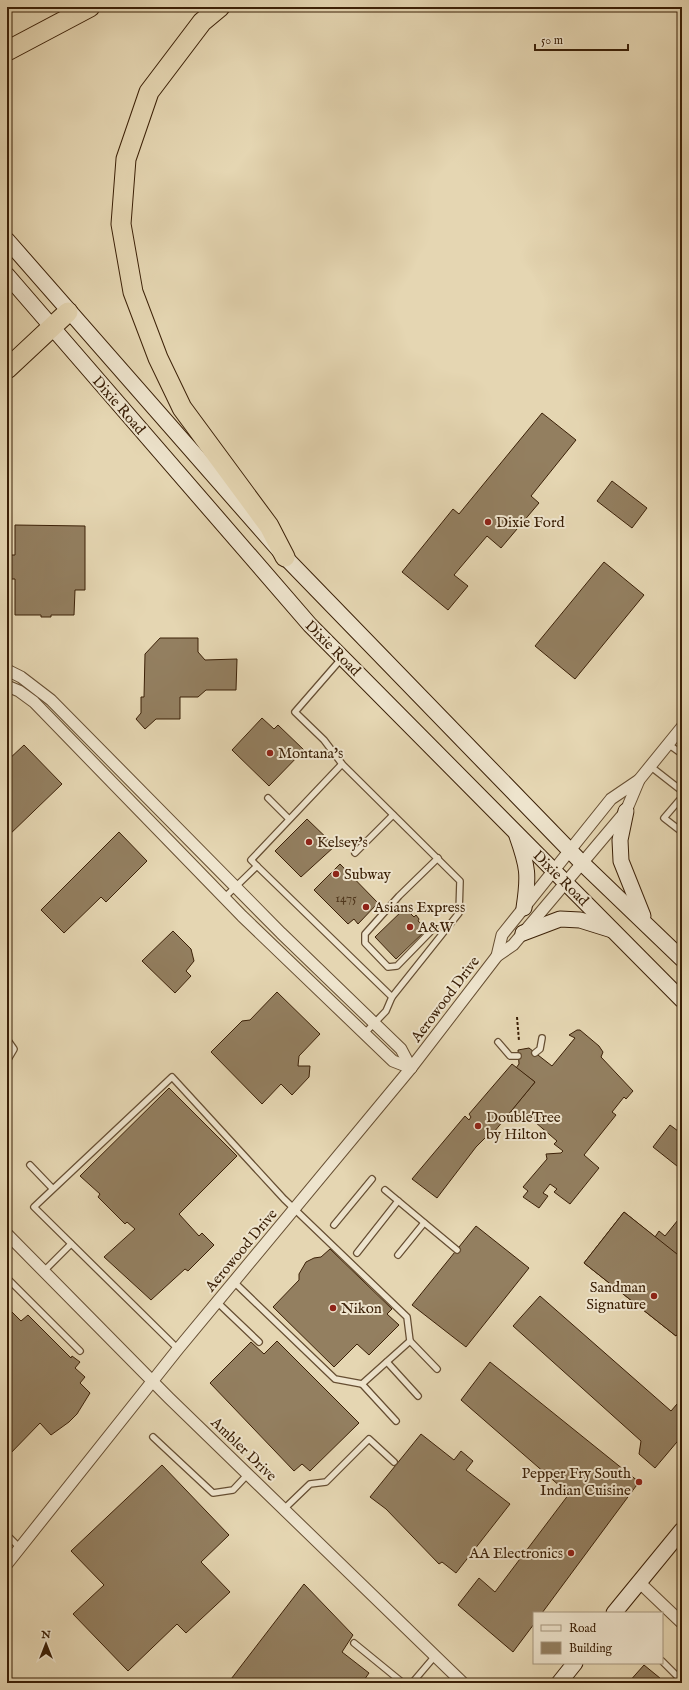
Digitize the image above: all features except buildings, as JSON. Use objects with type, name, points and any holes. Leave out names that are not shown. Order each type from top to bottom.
[{"type":"highway","points":[[10,51],[90,7]]},
{"type":"highway","points":[[220,7],[202,22],[149,92],[126,159],[121,224],[133,292],[158,358],[179,402],[211,449],[269,526],[285,558]]},
{"type":"highway","points":[[7,369],[68,312]]},
{"type":"main road","name":"Dixie Road","points":[[7,240],[68,312],[285,558],[570,850],[682,959]]},
{"type":"main road","name":"Dixie Road","points":[[7,275],[233,538],[310,625],[682,1000]]},
{"type":"main road","points":[[626,811],[620,840],[621,862],[633,896],[648,925]]},
{"type":"main road","points":[[515,831],[526,863],[528,881],[524,908]]},
{"type":"main road","points":[[523,933],[560,919],[580,920],[614,931]]},
{"type":"main road","points":[[615,1612],[682,1530]]},
{"type":"main road","points":[[559,1683],[574,1664]]},
{"type":"street","points":[[7,670],[21,677],[51,700],[401,1049],[411,1068]]},
{"type":"street","points":[[7,686],[24,694],[224,898],[364,1034],[393,1061],[411,1068]]},
{"type":"street","name":"Aerowood Drive","points":[[7,1564],[178,1349],[411,1068],[497,956],[513,945],[626,811],[639,780],[680,731]]},
{"type":"street","name":"Aerowood Drive","points":[[497,956],[502,935],[611,799],[639,780]]},
{"type":"street","name":"Ambler Drive","points":[[7,1234],[248,1474],[462,1683]]},
{"type":"street","points":[[639,1582],[680,1617]]},
{"type":"lane","points":[[342,657],[295,712],[324,740],[342,764],[460,880],[458,913],[392,997],[386,1011],[364,1034]]},
{"type":"lane","points":[[40,710],[51,700]]},
{"type":"lane","points":[[668,744],[682,754]]},
{"type":"lane","points":[[342,764],[251,860],[392,997]]},
{"type":"lane","points":[[650,766],[682,791]]},
{"type":"lane","points":[[134,805],[145,795]]},
{"type":"lane","points":[[682,797],[664,818],[682,832]]},
{"type":"lane","points":[[268,798],[290,819]]},
{"type":"lane","points":[[355,853],[393,815]]},
{"type":"lane","points":[[435,927],[397,966],[388,967],[365,943],[365,934],[399,896],[438,858]]},
{"type":"lane","points":[[224,898],[257,866]]},
{"type":"lane","points":[[535,1053],[540,1049],[542,1038]]},
{"type":"lane","points":[[7,1039],[14,1049],[7,1061]]},
{"type":"lane","points":[[498,1042],[510,1056],[518,1056]]},
{"type":"lane","points":[[178,1349],[34,1207],[52,1188],[172,1077],[294,1209],[407,1317],[410,1341],[437,1369]]},
{"type":"lane","points":[[30,1165],[52,1188]]},
{"type":"lane","points":[[334,1225],[372,1179]]},
{"type":"lane","points":[[385,1190],[457,1250]]},
{"type":"lane","points":[[357,1253],[398,1201]]},
{"type":"lane","points":[[398,1255],[424,1223]]},
{"type":"lane","points":[[44,1271],[70,1244]]},
{"type":"lane","points":[[7,1278],[80,1351]]},
{"type":"lane","points":[[234,1282],[335,1379],[362,1384],[396,1421]]},
{"type":"lane","points":[[217,1302],[259,1342]]},
{"type":"lane","points":[[362,1384],[410,1341]]},
{"type":"lane","points":[[387,1362],[418,1396]]},
{"type":"lane","points":[[153,1437],[213,1493],[232,1490],[248,1474]]},
{"type":"lane","points":[[284,1509],[310,1484],[326,1482],[369,1439],[394,1462]]},
{"type":"lane","points":[[7,1535],[20,1548]]},
{"type":"lane","points":[[354,1643],[403,1683]]},
{"type":"lane","points":[[412,1683],[435,1656]]},
{"type":"lane","points":[[663,1662],[682,1681]]},
{"type":"path","points":[[517,1017],[519,1041]]},
{"type":"place","name":"Dixie Ford","points":[[488,522]]},
{"type":"place","name":"Montana's","points":[[270,753]]},
{"type":"place","name":"Kelsey's","points":[[309,842]]},
{"type":"place","name":"Subway","points":[[336,874]]},
{"type":"place","name":"Asians Express","points":[[366,907]]},
{"type":"place","name":"A&W","points":[[410,927]]},
{"type":"place","name":"DoubleTree by Hilton","points":[[478,1126]]},
{"type":"place","name":"Sandman Signature","points":[[654,1296]]},
{"type":"place","name":"Nikon","points":[[333,1308]]},
{"type":"place","name":"Pepper Fry South Indian Cuisine","points":[[639,1482]]},
{"type":"place","name":"AA Electronics","points":[[571,1553]]}]
